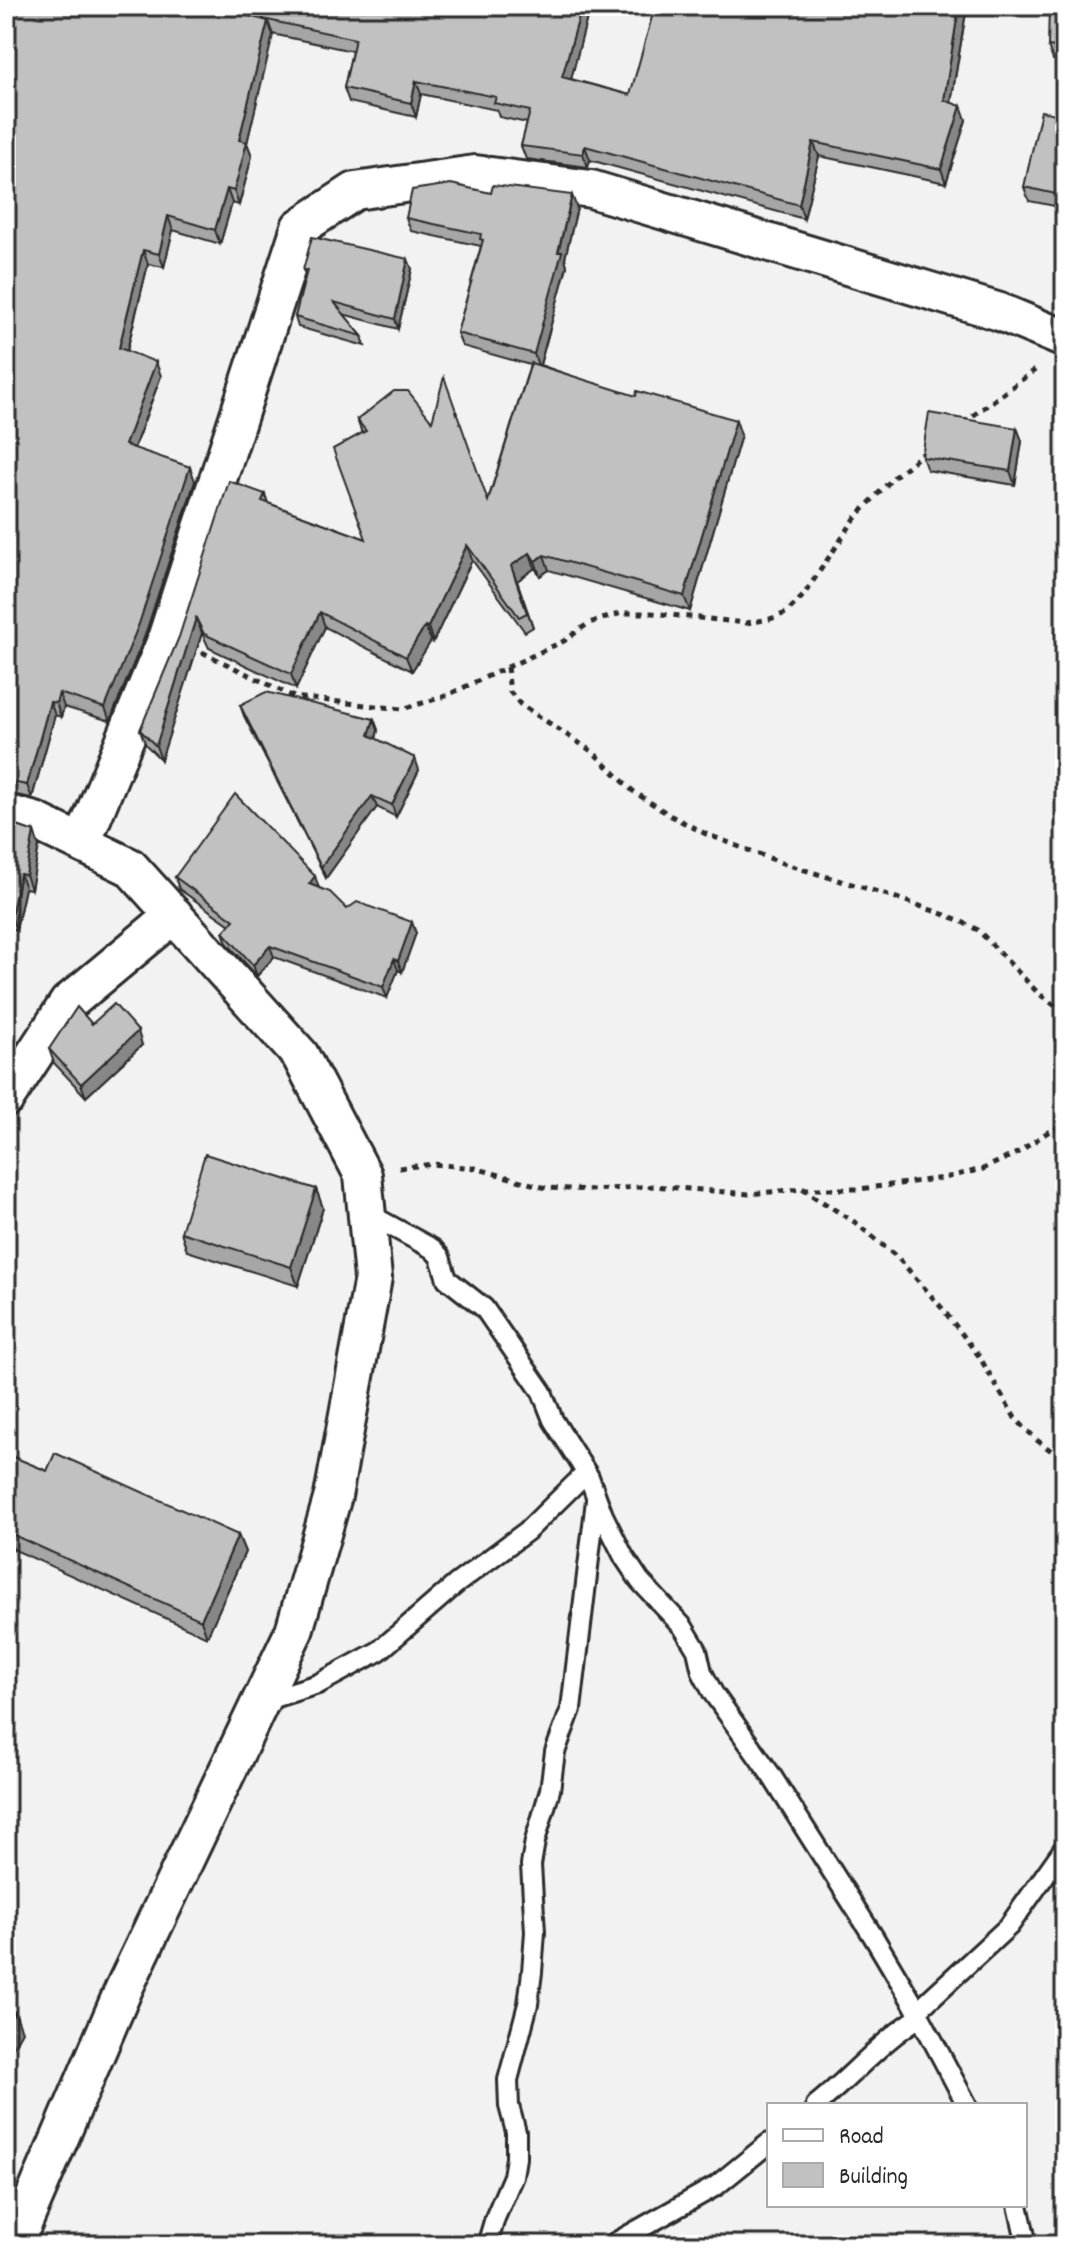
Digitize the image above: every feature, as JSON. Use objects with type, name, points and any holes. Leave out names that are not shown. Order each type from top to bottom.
[{"type":"street","points":[[82,843],[168,634],[300,227],[355,191],[475,174],[591,189],[1000,312],[1065,339]]},
{"type":"street","points":[[6,813],[35,821],[130,867],[300,1055],[363,1175],[373,1278],[333,1496],[294,1631],[15,2220]]},
{"type":"street","points":[[6,1098],[68,1003],[174,915]]},
{"type":"lane","points":[[367,1213],[433,1249],[440,1257],[447,1279],[484,1308],[542,1392],[553,1420],[586,1473],[624,1557],[640,1581],[683,1627],[697,1650],[702,1672],[713,1693],[771,1775],[919,2014],[966,2103]]},
{"type":"lane","points":[[260,1702],[318,1684],[379,1651],[456,1584],[527,1531],[586,1473]]},
{"type":"lane","points":[[487,2245],[513,2176],[516,2158],[516,2132],[509,2106],[508,2080],[528,2004],[532,1972],[535,1932],[531,1865],[550,1790],[555,1752],[571,1709],[596,1497]]},
{"type":"lane","points":[[818,2103],[919,2014],[1009,1926],[1065,1847]]},
{"type":"lane","points":[[611,2245],[716,2186],[767,2145]]},
{"type":"lane","points":[[1018,2207],[1027,2245]]},
{"type":"path","points":[[954,429],[1040,367]]},
{"type":"path","points":[[168,634],[294,697],[402,709],[443,697],[564,641],[589,623],[622,613],[652,613],[746,623],[786,613],[803,596],[856,517],[895,476],[930,447]]},
{"type":"path","points":[[507,666],[510,692],[520,704],[593,752],[633,791],[671,816],[706,834],[785,864],[954,918],[978,930],[1038,993],[1065,1013]]},
{"type":"path","points":[[363,1175],[433,1164],[475,1168],[546,1188],[594,1190],[654,1186],[749,1194],[802,1189],[860,1189],[944,1178],[983,1169],[1065,1125]]},
{"type":"path","points":[[802,1189],[856,1223],[898,1258],[979,1356],[1015,1418],[1038,1441],[1065,1461]]},
{"type":"building","points":[[6,6],[210,6],[268,21],[239,140],[247,142],[234,191],[227,189],[215,230],[168,216],[159,254],[143,250],[119,348],[156,362],[125,445],[190,467],[139,624],[105,708],[59,693],[56,703],[50,702],[27,785],[6,781]]},
{"type":"building","points":[[266,6],[582,6],[562,77],[630,95],[655,6],[959,6],[944,100],[961,106],[941,169],[813,142],[799,205],[585,146],[583,154],[521,146],[530,111],[494,103],[496,97],[416,81],[411,103],[344,88],[355,39],[263,19]]},
{"type":"building","points":[[1049,6],[1065,6],[1065,48],[1048,46]]},
{"type":"building","points":[[1041,111],[1065,116],[1065,196],[1024,187]]},
{"type":"building","points":[[451,184],[491,193],[493,185],[572,195],[558,252],[562,252],[534,354],[457,333],[483,240],[480,239],[481,234],[406,218],[412,190]]},
{"type":"building","points":[[312,237],[408,259],[395,319],[334,302],[362,336],[295,317]]},
{"type":"building","points":[[531,363],[636,396],[637,391],[736,420],[684,596],[544,555],[535,561],[530,553],[511,566],[527,613],[519,617],[467,545],[428,627],[425,626],[406,657],[320,612],[291,674],[204,634],[196,618],[156,746],[140,730],[179,637],[229,481],[265,494],[262,501],[366,539],[333,449],[366,431],[357,420],[394,391],[408,391],[432,421],[444,377],[488,501]]},
{"type":"building","points":[[929,413],[1017,428],[1010,471],[922,457]]},
{"type":"building","points":[[266,692],[374,719],[369,735],[415,758],[392,805],[372,796],[321,867],[240,705]]},
{"type":"building","points":[[235,794],[315,876],[309,884],[330,892],[347,909],[357,902],[412,922],[398,961],[394,959],[383,987],[270,946],[253,965],[223,932],[234,920],[175,877]]},
{"type":"building","points":[[6,822],[34,832],[26,875],[20,874],[11,916],[6,915]]},
{"type":"building","points":[[114,1004],[138,1031],[81,1084],[49,1049],[77,1007],[92,1024]]},
{"type":"building","points":[[205,1154],[316,1189],[291,1267],[181,1232]]},
{"type":"building","points":[[55,1453],[238,1535],[201,1620],[7,1532],[6,1536],[6,1454],[47,1471]]},
{"type":"building","points":[[6,2007],[15,2012],[6,2027]]}]
